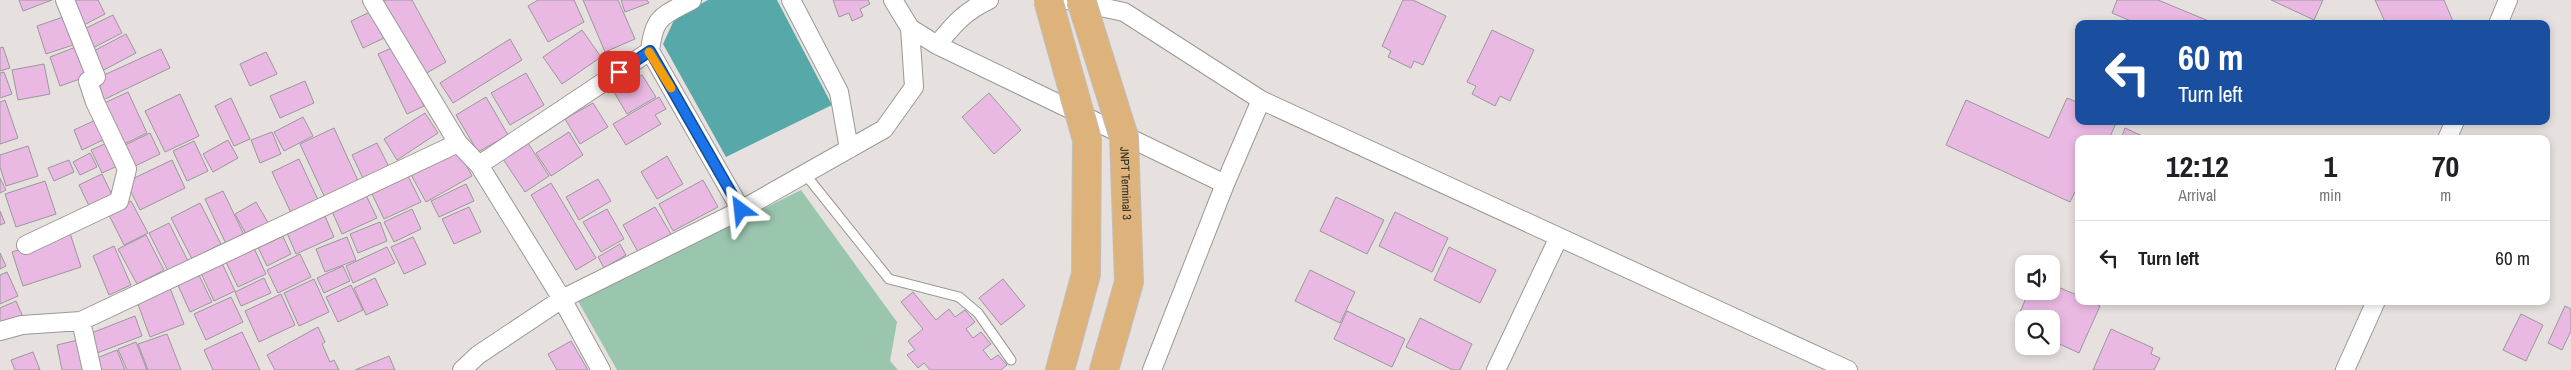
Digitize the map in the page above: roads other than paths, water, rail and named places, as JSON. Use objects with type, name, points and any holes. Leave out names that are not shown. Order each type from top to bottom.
[{"type":"main road","points":[[1048,0],[1087,140],[1086,274],[1060,370]]},
{"type":"main road","name":"JNPT Terminal 3","points":[[1081,0],[1124,138],[1129,282],[1104,370]]},
{"type":"street","points":[[26,245],[119,201],[126,169],[95,102],[88,81],[96,77],[65,0]]},
{"type":"street","points":[[372,0],[458,143],[479,165],[562,299],[601,370]]},
{"type":"street","points":[[692,0],[660,18],[652,30],[650,51],[741,210]]},
{"type":"street","points":[[791,0],[839,92],[849,149]]},
{"type":"street","points":[[893,0],[910,28],[936,45],[1225,184]]},
{"type":"street","points":[[936,45],[957,20],[970,9],[989,0]]},
{"type":"street","points":[[1067,0],[1127,6],[1260,100],[1558,239],[1848,370]]},
{"type":"street","points":[[2500,20],[2508,0]]},
{"type":"street","points":[[462,370],[478,355],[562,299],[741,210],[884,129],[914,88],[910,28]]},
{"type":"street","points":[[479,165],[650,51]]},
{"type":"street","points":[[1152,370],[1260,100]]},
{"type":"street","points":[[0,331],[22,326],[81,321],[458,143]]},
{"type":"street","points":[[1496,370],[1558,239]]},
{"type":"street","points":[[2345,370],[2374,305]]},
{"type":"street","points":[[81,321],[92,370]]},
{"type":"lane","points":[[805,174],[888,279],[959,297],[978,314],[1011,360]]},
{"type":"water","points":[[708,0],[777,0],[832,105],[726,157],[663,44],[675,18]]}]
